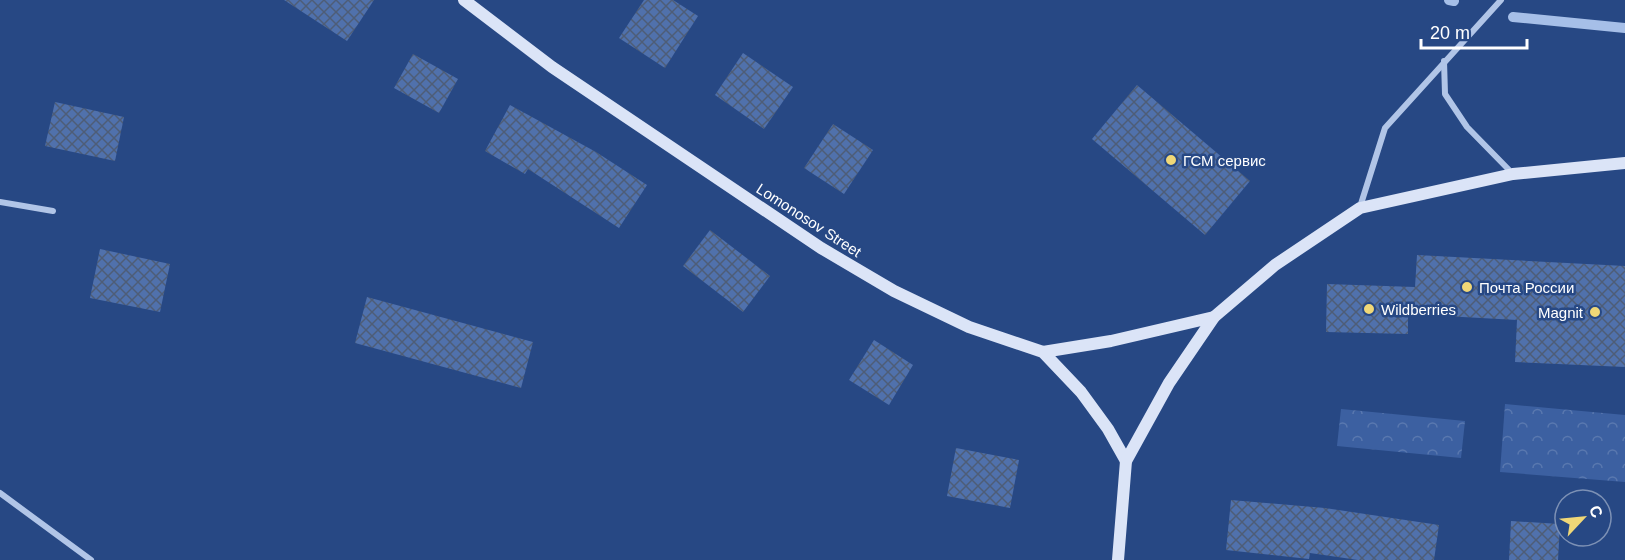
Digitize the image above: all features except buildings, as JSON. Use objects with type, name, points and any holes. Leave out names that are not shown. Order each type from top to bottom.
[{"type":"main road","name":"Lomonosov Street","points":[[464,0],[552,67],[821,248],[894,291],[969,327],[1043,352],[1081,392],[1108,429],[1126,461]]},
{"type":"main road","points":[[1118,560],[1126,461],[1169,383],[1214,317],[1275,265],[1360,208],[1513,174],[1625,163]]},
{"type":"main road","points":[[1043,352],[1111,341],[1214,317]]},
{"type":"street","points":[[1360,208],[1385,128],[1501,0]]},
{"type":"street","points":[[1444,61],[1446,94],[1467,127],[1513,174]]},
{"type":"street","points":[[0,202],[53,211]]},
{"type":"street","points":[[0,493],[91,560]]},
{"type":"green space","points":[[1505,404],[1625,415],[1625,482],[1500,472]]},
{"type":"green space","points":[[1341,409],[1465,421],[1461,458],[1337,446]]},
{"type":"waterway","points":[[1449,0],[1454,1]]},
{"type":"waterway","points":[[1513,17],[1625,28]]},
{"type":"place","name":"ГСМ сервис","points":[[1171,160]]},
{"type":"place","name":"Почта России","points":[[1467,287]]},
{"type":"place","name":"Wildberries","points":[[1369,309]]},
{"type":"place","name":"Magnit","points":[[1595,312]]}]
